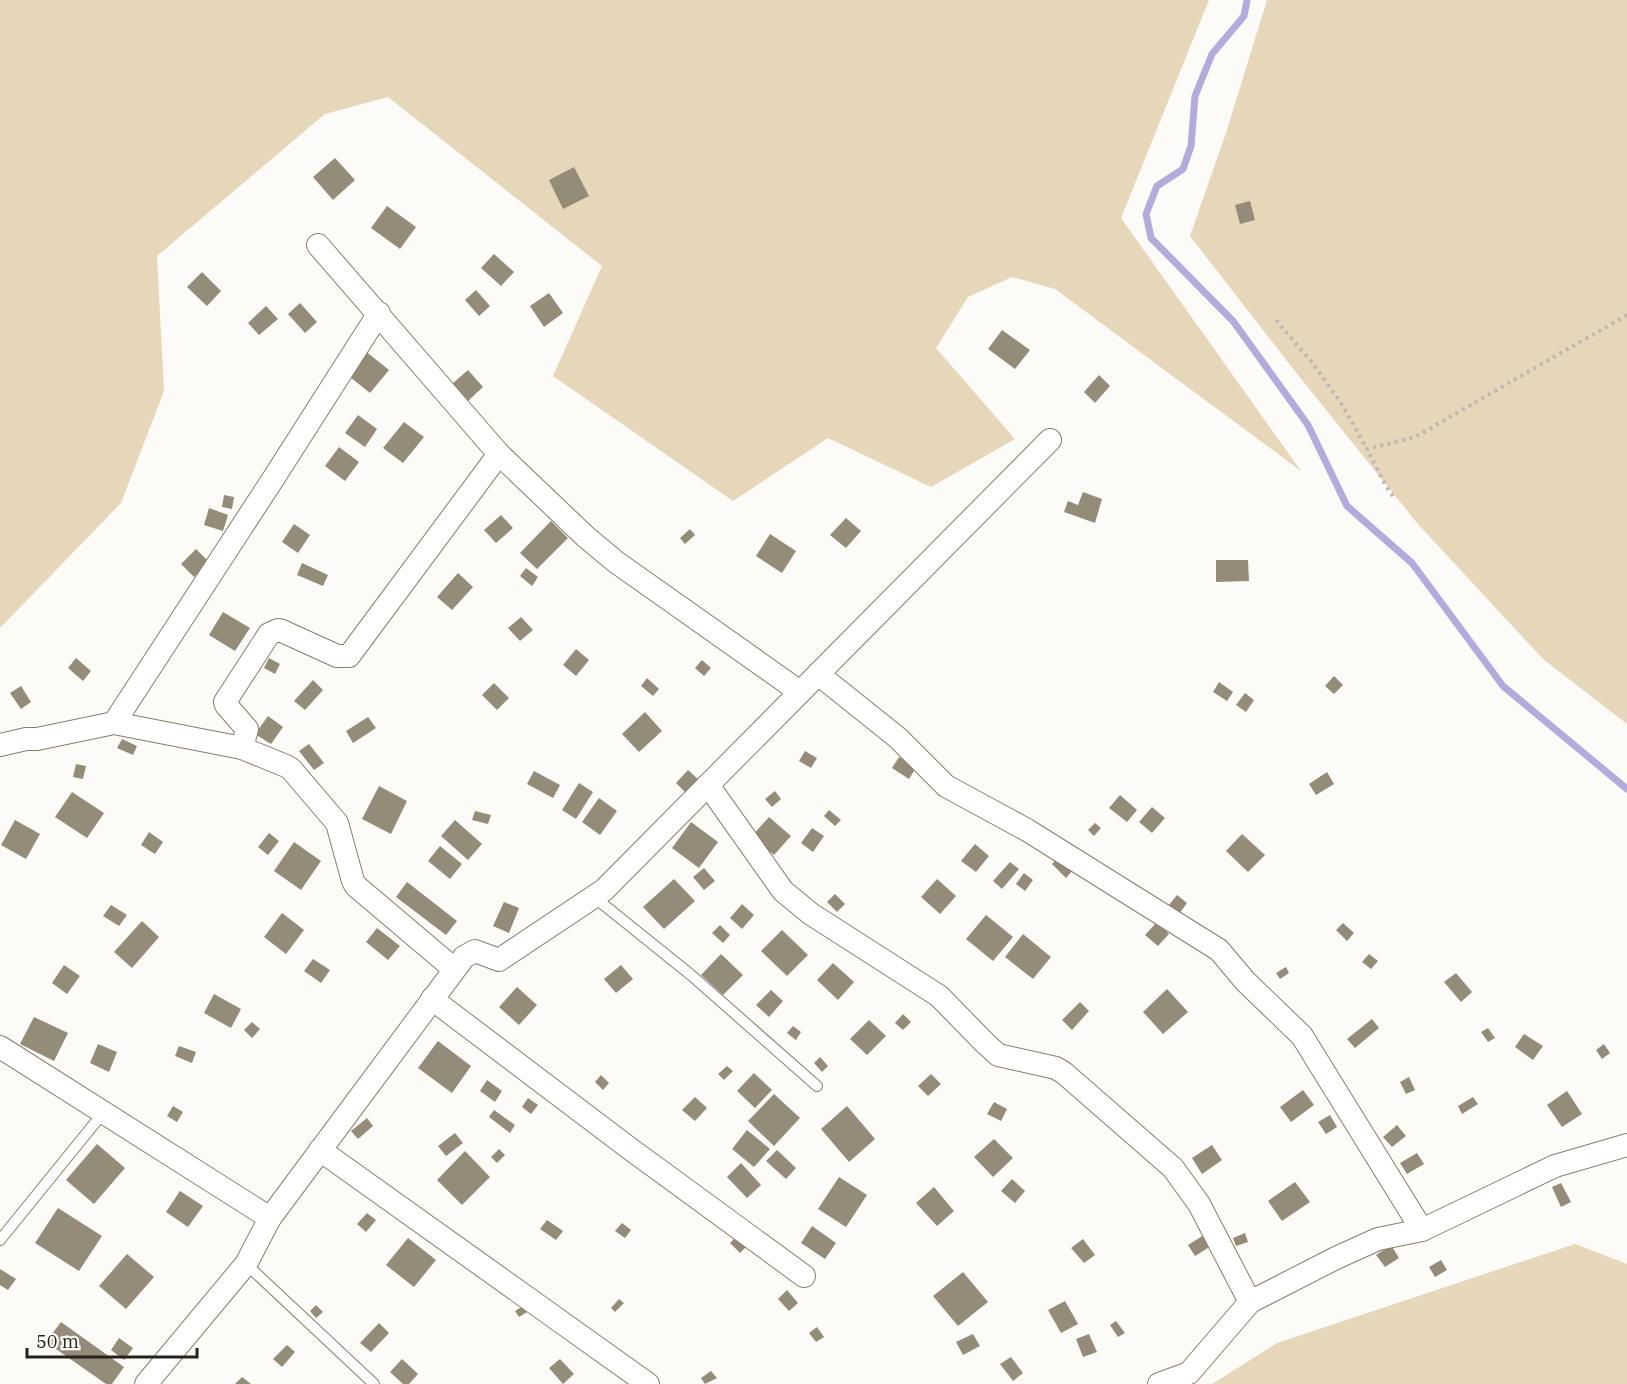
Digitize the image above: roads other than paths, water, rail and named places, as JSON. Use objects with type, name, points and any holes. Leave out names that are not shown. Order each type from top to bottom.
[{"type":"street","points":[[318,246],[499,454],[586,537],[616,562],[800,692]]},
{"type":"street","points":[[114,723],[379,314]]},
{"type":"street","points":[[146,1384],[246,1264],[270,1218],[464,957],[475,951],[499,960],[604,890],[1050,440]]},
{"type":"street","points":[[242,748],[247,729],[225,702],[269,634],[278,630],[282,631],[337,656],[349,656],[499,454]]},
{"type":"street","points":[[818,674],[898,738],[946,786],[1027,830],[1219,950],[1245,981],[1302,1036],[1422,1230]]},
{"type":"street","points":[[0,745],[26,739],[38,740],[114,723],[242,748],[291,769],[337,823],[356,886],[454,969]]},
{"type":"street","points":[[708,785],[783,891],[792,900],[939,996],[999,1055],[1056,1068],[1064,1073],[1173,1168],[1199,1204],[1250,1302]]},
{"type":"street","points":[[432,999],[629,1148],[804,1276]]},
{"type":"street","points":[[0,1047],[270,1218]]},
{"type":"street","points":[[1159,1384],[1189,1373],[1250,1302],[1378,1239],[1422,1230],[1555,1166],[1627,1145]]},
{"type":"street","points":[[320,1150],[648,1384]]},
{"type":"lane","points":[[594,897],[691,975],[817,1086]]},
{"type":"lane","points":[[0,1240],[103,1113]]},
{"type":"lane","points":[[246,1264],[374,1384]]},
{"type":"waterway","points":[[1247,0],[1244,16],[1212,54],[1195,96],[1191,146],[1183,169],[1157,186],[1146,214],[1151,238],[1233,321],[1308,425],[1347,506],[1412,563],[1503,686],[1627,789]]}]
